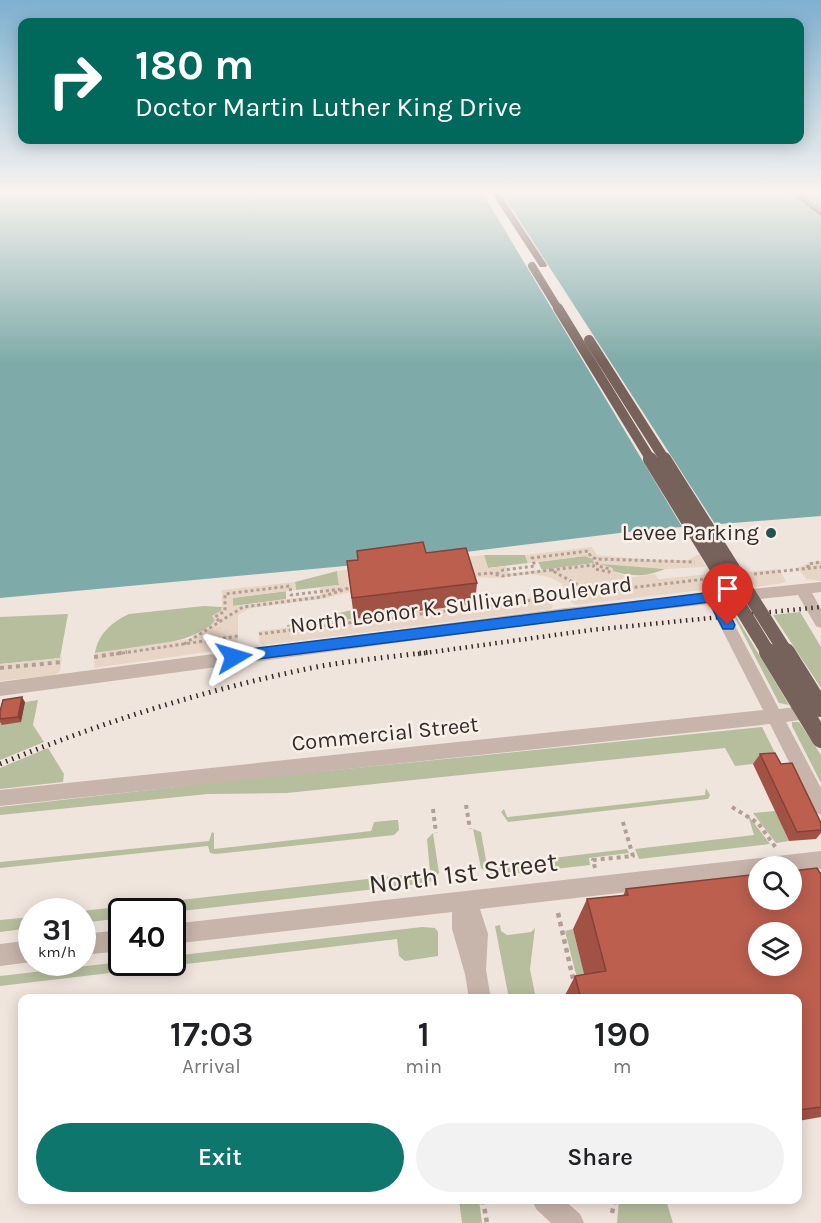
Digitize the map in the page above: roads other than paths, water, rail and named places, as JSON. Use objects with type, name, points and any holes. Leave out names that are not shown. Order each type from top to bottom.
[{"type":"main road","points":[[521,249],[821,739]]},
{"type":"main road","points":[[531,249],[821,710]]},
{"type":"street","name":"North Leonor K. Sullivan Boulevard","points":[[0,689],[713,597],[821,587]]},
{"type":"street","points":[[801,588],[821,622]]},
{"type":"street","points":[[713,597],[821,806]]},
{"type":"street","name":"Commercial Street","points":[[0,798],[821,710]]},
{"type":"street","name":"North 1st Street","points":[[802,862],[821,860]]},
{"type":"street","name":"North 1st Street","points":[[186,932],[748,868]]},
{"type":"street","points":[[464,901],[461,922],[464,944],[475,970],[479,994]]},
{"type":"street","points":[[0,955],[18,953]]},
{"type":"street","points":[[550,1204],[571,1223]]},
{"type":"water","points":[[0,249],[821,249],[821,516],[644,530],[377,563],[0,598]]},
{"type":"railway","points":[[418,654],[591,630],[821,607]]},
{"type":"railway","points":[[0,764],[110,723],[221,689],[346,662],[429,652]]},
{"type":"place","name":"Levee Parking","points":[[771,533]]}]
